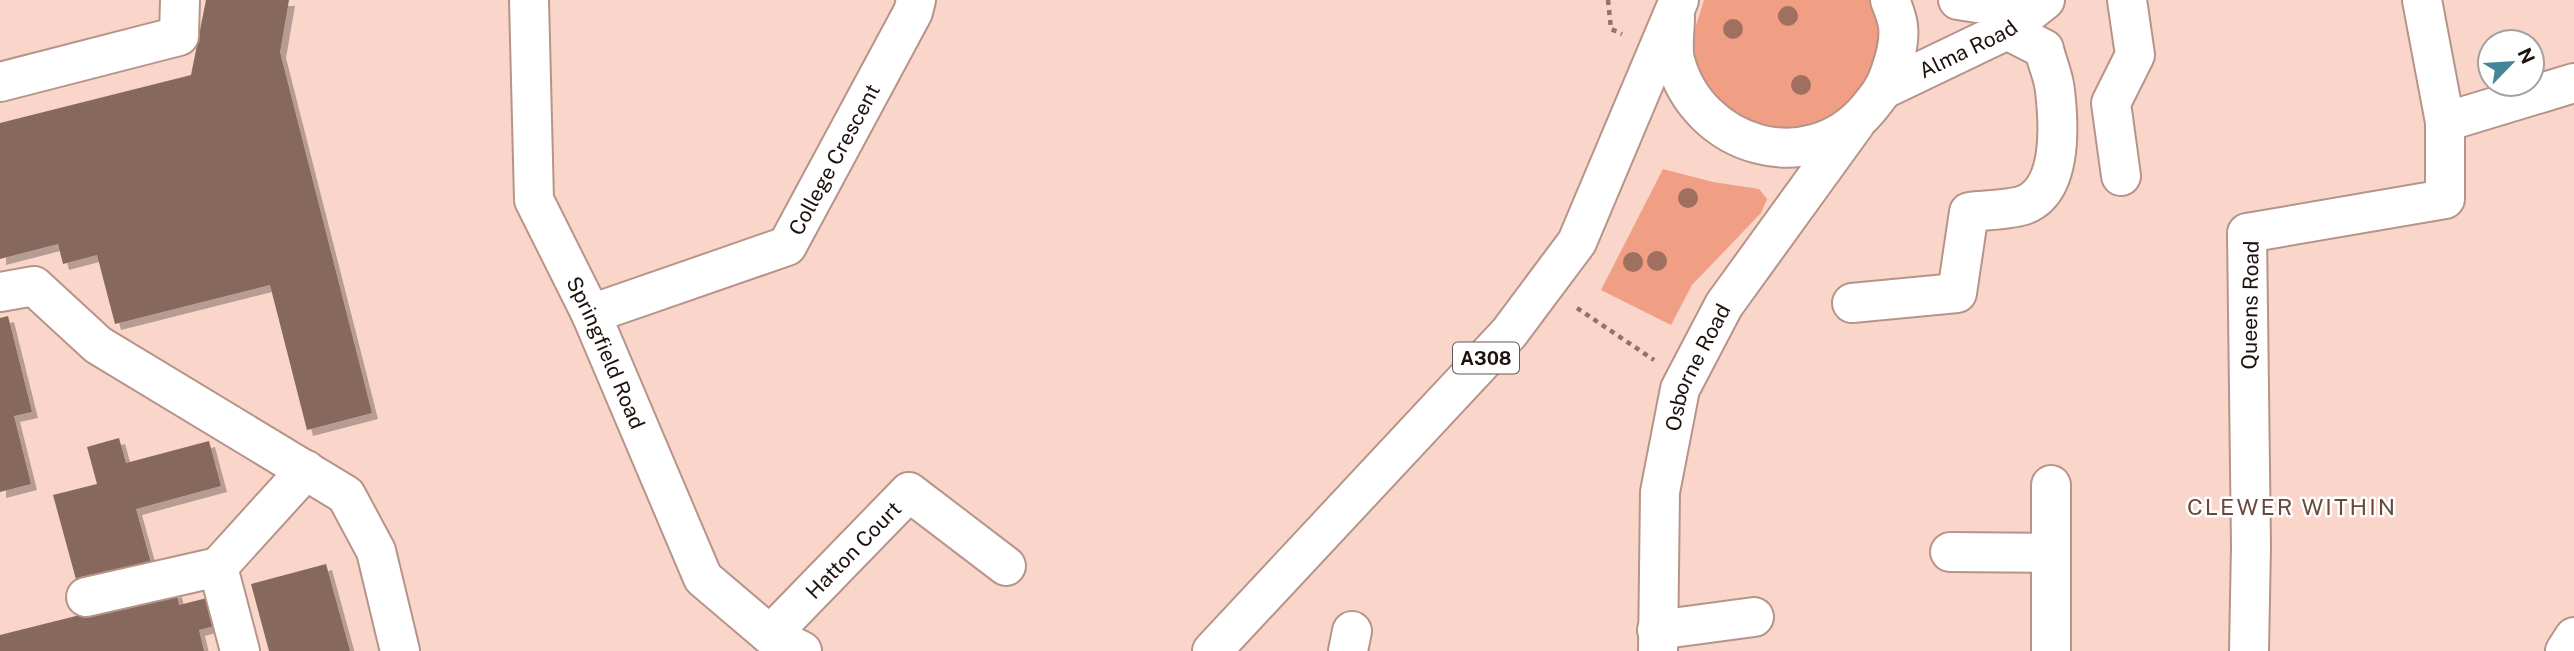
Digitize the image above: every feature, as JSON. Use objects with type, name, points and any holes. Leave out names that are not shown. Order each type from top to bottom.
[{"type":"street","points":[[0,82],[179,36],[180,0]]},
{"type":"street","name":"Springfield Road","points":[[528,0],[534,200],[591,314],[703,579],[786,643]]},
{"type":"street","name":"College Crescent","points":[[591,314],[787,246],[913,12],[916,0]]},
{"type":"street","name":"A308","points":[[1677,4],[1675,59],[1693,100],[1721,128],[1746,141],[1785,148],[1821,142],[1855,124],[1884,89],[1897,51],[1898,26],[1890,0]]},
{"type":"street","name":"Alma Road","points":[[1958,0],[1977,3],[2044,0]]},
{"type":"street","name":"Alma Road","points":[[1884,89],[2007,30],[2044,0]]},
{"type":"street","points":[[2121,176],[2111,103],[2135,55],[2127,0]]},
{"type":"street","name":"Queens Road","points":[[2249,651],[2251,546],[2247,233],[2445,199],[2445,122],[2422,0]]},
{"type":"street","name":"A308","points":[[1212,651],[1509,333],[1577,242],[1677,4]]},
{"type":"street","points":[[1852,303],[1957,293],[1969,212],[2024,205],[2042,191],[2053,174],[2057,135],[2055,89],[2043,49],[2007,30]]},
{"type":"street","points":[[2445,122],[2574,83]]},
{"type":"street","name":"Osborne Road","points":[[1657,640],[1660,492],[1680,388],[1724,305],[1855,124]]},
{"type":"street","points":[[0,292],[34,286],[98,345],[346,495],[376,551],[400,651]]},
{"type":"street","points":[[86,597],[218,566],[306,470]]},
{"type":"street","points":[[2050,485],[2051,651]]},
{"type":"street","name":"Hatton Court","points":[[786,643],[909,492],[1006,566]]},
{"type":"street","points":[[1950,552],[2051,552]]},
{"type":"street","points":[[218,566],[240,651]]},
{"type":"street","points":[[1657,640],[1754,617]]},
{"type":"street","points":[[2565,651],[2574,637]]},
{"type":"path","points":[[1544,286],[1684,380]]},
{"type":"shaded area","points":[[1704,0],[1871,0],[1882,37],[1883,58],[1878,76],[1813,137],[1726,117],[1695,66],[1693,35]]},
{"type":"shaded area","points":[[1663,169],[1713,182],[1759,189],[1767,199],[1761,213],[1692,285],[1671,325],[1601,290]]},
{"type":"building","points":[[206,0],[289,0],[280,52],[372,413],[307,430],[270,285],[115,324],[97,255],[63,264],[58,244],[0,259],[0,123],[191,75]]},
{"type":"building","points":[[8,316],[32,412],[14,416],[31,484],[0,492],[0,318]]},
{"type":"building","points":[[119,438],[126,463],[209,441],[221,486],[136,509],[151,563],[77,583],[53,495],[97,484],[87,447]]},
{"type":"building","points":[[326,564],[350,651],[269,651],[251,584]]},
{"type":"building","points":[[176,591],[179,605],[207,598],[214,626],[199,630],[204,651],[0,651],[0,635]]},
{"type":"district","name":"CLEWER WITHIN","points":[[2292,506]]}]
